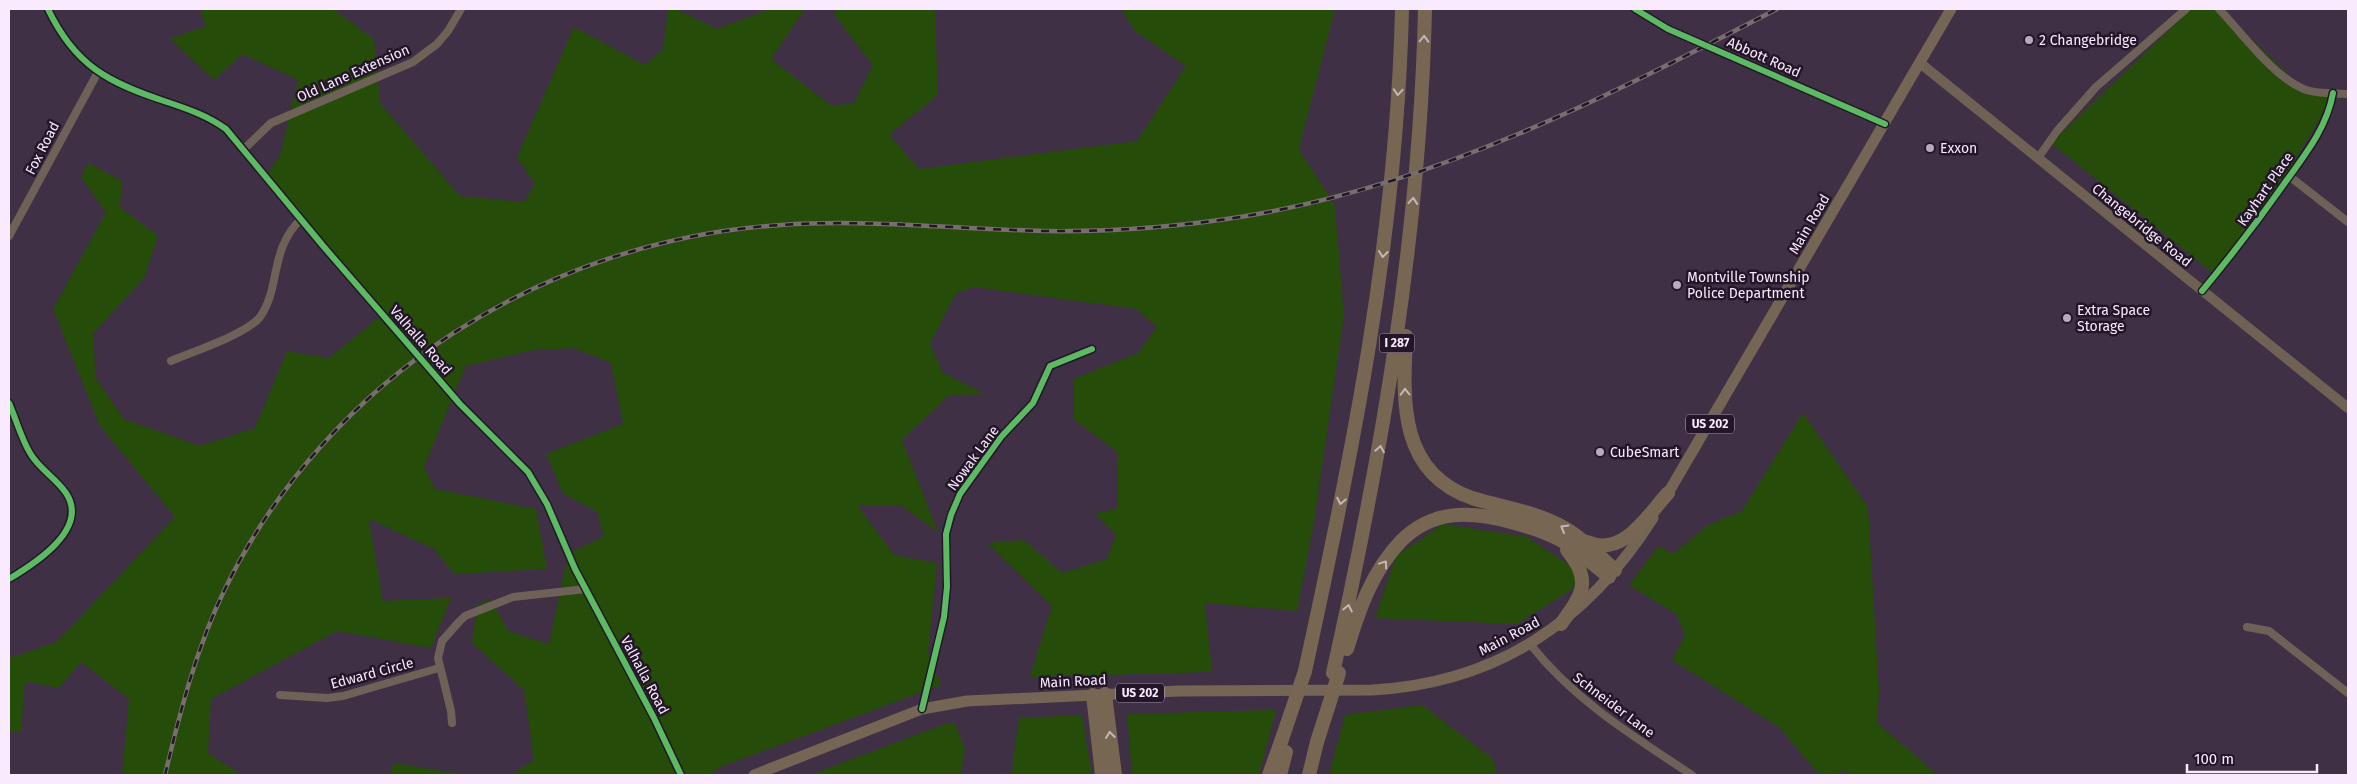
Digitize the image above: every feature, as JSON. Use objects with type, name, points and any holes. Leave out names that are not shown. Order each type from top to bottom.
[{"type":"highway","name":"I 287","points":[[1285,739],[1305,671],[1348,467],[1381,270],[1396,119],[1402,9]]},
{"type":"highway","name":"I 287","points":[[1336,673],[1384,429],[1400,321],[1412,222],[1420,121],[1425,9]]},
{"type":"highway","points":[[1412,222],[1404,398],[1407,424],[1414,446],[1433,473],[1460,493],[1550,521],[1581,539],[1603,547],[1617,544],[1630,535],[1668,493]]},
{"type":"highway","points":[[1309,775],[1336,673],[1359,611],[1372,583],[1394,550],[1416,529],[1446,516],[1470,513],[1487,515],[1531,527],[1555,537],[1612,574]]},
{"type":"highway","points":[[1555,537],[1579,566],[1583,582],[1579,597],[1561,624]]},
{"type":"highway","points":[[1581,539],[1612,574]]},
{"type":"highway","points":[[1099,694],[1102,775]]},
{"type":"highway","points":[[1099,694],[1115,775]]},
{"type":"highway","points":[[1269,775],[1285,739]]},
{"type":"highway","points":[[1280,775],[1285,739]]},
{"type":"main road","name":"Main Road","points":[[754,775],[922,709],[967,701],[1099,694],[1395,689],[1443,681],[1465,674],[1502,659],[1530,644],[1561,624],[1586,602],[1635,545],[1668,493],[1951,9]]},
{"type":"main road","name":"Changebridge Road","points":[[1920,63],[2348,408]]},
{"type":"street","name":"Valhalla Road","points":[[48,9],[70,46],[98,72],[134,92],[206,116],[226,130],[460,404],[528,472],[547,504],[560,536],[586,589],[654,718],[680,775]]},
{"type":"street","name":"Old Lane Extension","points":[[244,149],[271,124],[413,62],[436,44],[448,31],[461,9]]},
{"type":"street","name":"Abbott Road","points":[[1635,9],[1668,28],[1885,124]]},
{"type":"street","points":[[2038,158],[2057,131],[2096,87],[2186,9]]},
{"type":"street","points":[[2219,9],[2273,67],[2291,82],[2306,90],[2348,94]]},
{"type":"street","name":"Fox Road","points":[[9,236],[98,72]]},
{"type":"street","name":"Kayhart Place","points":[[2202,291],[2245,239],[2289,176],[2326,119],[2333,93]]},
{"type":"street","points":[[2289,176],[2348,222]]},
{"type":"street","points":[[171,361],[244,330],[259,318],[266,304],[285,238],[301,219]]},
{"type":"street","name":"Nowak Lane","points":[[922,709],[944,616],[947,587],[946,534],[951,515],[960,494],[1001,437],[1033,403],[1050,366],[1058,360],[1092,349]]},
{"type":"street","points":[[9,403],[30,454],[64,490],[70,501],[72,512],[70,524],[65,535],[22,571],[9,579]]},
{"type":"street","points":[[452,723],[438,652],[442,641],[465,616],[513,597],[586,589]]},
{"type":"street","points":[[2247,627],[2269,631],[2348,693]]},
{"type":"street","name":"Schneider Lane","points":[[1530,644],[1546,664],[1572,690],[1619,726],[1692,775]]},
{"type":"street","name":"Edward Circle","points":[[280,695],[327,698],[440,668]]},
{"type":"green space","points":[[200,9],[333,9],[374,39],[380,103],[460,196],[524,202],[535,184],[517,157],[574,27],[645,65],[663,49],[668,9],[676,9],[717,29],[770,9],[805,9],[771,59],[832,106],[854,103],[873,65],[834,15],[837,9],[935,9],[938,95],[889,135],[919,169],[1137,141],[1186,66],[1135,31],[1121,9],[1335,9],[1299,149],[1335,206],[1344,316],[1313,528],[1297,611],[1205,603],[1212,672],[1030,677],[1052,606],[987,543],[1024,540],[1062,573],[1107,559],[1116,535],[1095,514],[1118,508],[1117,452],[1074,419],[1074,379],[1138,353],[1157,327],[1136,309],[974,287],[956,293],[930,344],[943,373],[985,394],[949,395],[902,440],[938,532],[901,505],[857,505],[894,555],[937,563],[928,653],[941,685],[720,767],[709,775],[511,775],[534,760],[524,690],[472,643],[477,605],[491,599],[508,631],[549,644],[568,554],[604,536],[597,512],[563,493],[546,454],[623,424],[611,363],[574,348],[534,350],[466,366],[424,467],[435,489],[536,509],[547,569],[454,574],[434,549],[369,519],[383,601],[451,598],[431,648],[337,631],[211,699],[208,753],[242,775],[122,775],[129,699],[81,662],[59,688],[25,681],[21,732],[9,732],[9,658],[57,642],[175,517],[100,426],[53,309],[106,212],[81,177],[88,163],[122,181],[120,207],[158,236],[144,278],[93,334],[96,379],[124,419],[200,446],[255,428],[287,351],[329,358],[382,315],[268,174],[280,155],[298,80],[243,54],[214,80],[170,39],[206,26]]},
{"type":"green space","points":[[2191,9],[2221,9],[2297,83],[2333,97],[2252,232],[2218,277],[2051,143]]},
{"type":"green space","points":[[1803,413],[1868,507],[1879,693],[1877,723],[1938,775],[1851,775],[1842,770],[1839,775],[1824,775],[1815,770],[1780,728],[1672,660],[1685,635],[1676,614],[1629,585],[1659,546],[1673,554],[1708,525],[1742,511]]},
{"type":"green space","points":[[1443,524],[1527,537],[1566,563],[1608,549],[1571,590],[1517,624],[1375,618],[1396,556]]},
{"type":"green space","points":[[1422,705],[1493,759],[1497,775],[1329,775],[1345,715]]},
{"type":"green space","points":[[1276,710],[1259,775],[1132,775],[1127,714]]},
{"type":"green space","points":[[1082,715],[1092,775],[1011,775],[1019,718]]},
{"type":"green space","points":[[955,723],[965,749],[961,775],[810,775],[945,724]]},
{"type":"green space","points":[[394,763],[467,775],[389,775]]},
{"type":"railway","points":[[165,775],[183,704],[205,635],[224,591],[268,514],[321,446],[384,385],[453,333],[529,291],[609,258],[694,236],[781,225],[846,223],[1043,231],[1119,230],[1221,220],[1316,202],[1385,183],[1453,160],[1519,134],[1650,74],[1777,9]]},
{"type":"cycle path","points":[[48,9],[58,29],[70,45],[96,70],[146,95],[198,113],[226,129],[324,247],[460,404],[528,472],[547,504],[575,569],[654,718],[681,775]]},
{"type":"cycle path","points":[[1635,9],[1668,29],[1885,124]]},
{"type":"cycle path","points":[[2202,291],[2234,252],[2307,152],[2326,118],[2333,93]]},
{"type":"cycle path","points":[[922,709],[944,617],[947,587],[946,534],[951,515],[960,494],[1001,437],[1033,403],[1050,366],[1092,349]]},
{"type":"cycle path","points":[[9,403],[30,453],[66,493],[71,506],[71,520],[56,544],[32,564],[9,579]]},
{"type":"place","name":"2 Changebridge","points":[[2029,40]]},
{"type":"place","name":"Exxon","points":[[1930,148]]},
{"type":"place","name":"Montville Township Police Department","points":[[1677,285]]},
{"type":"place","name":"Extra Space Storage","points":[[2067,318]]},
{"type":"place","name":"CubeSmart","points":[[1600,452]]}]
